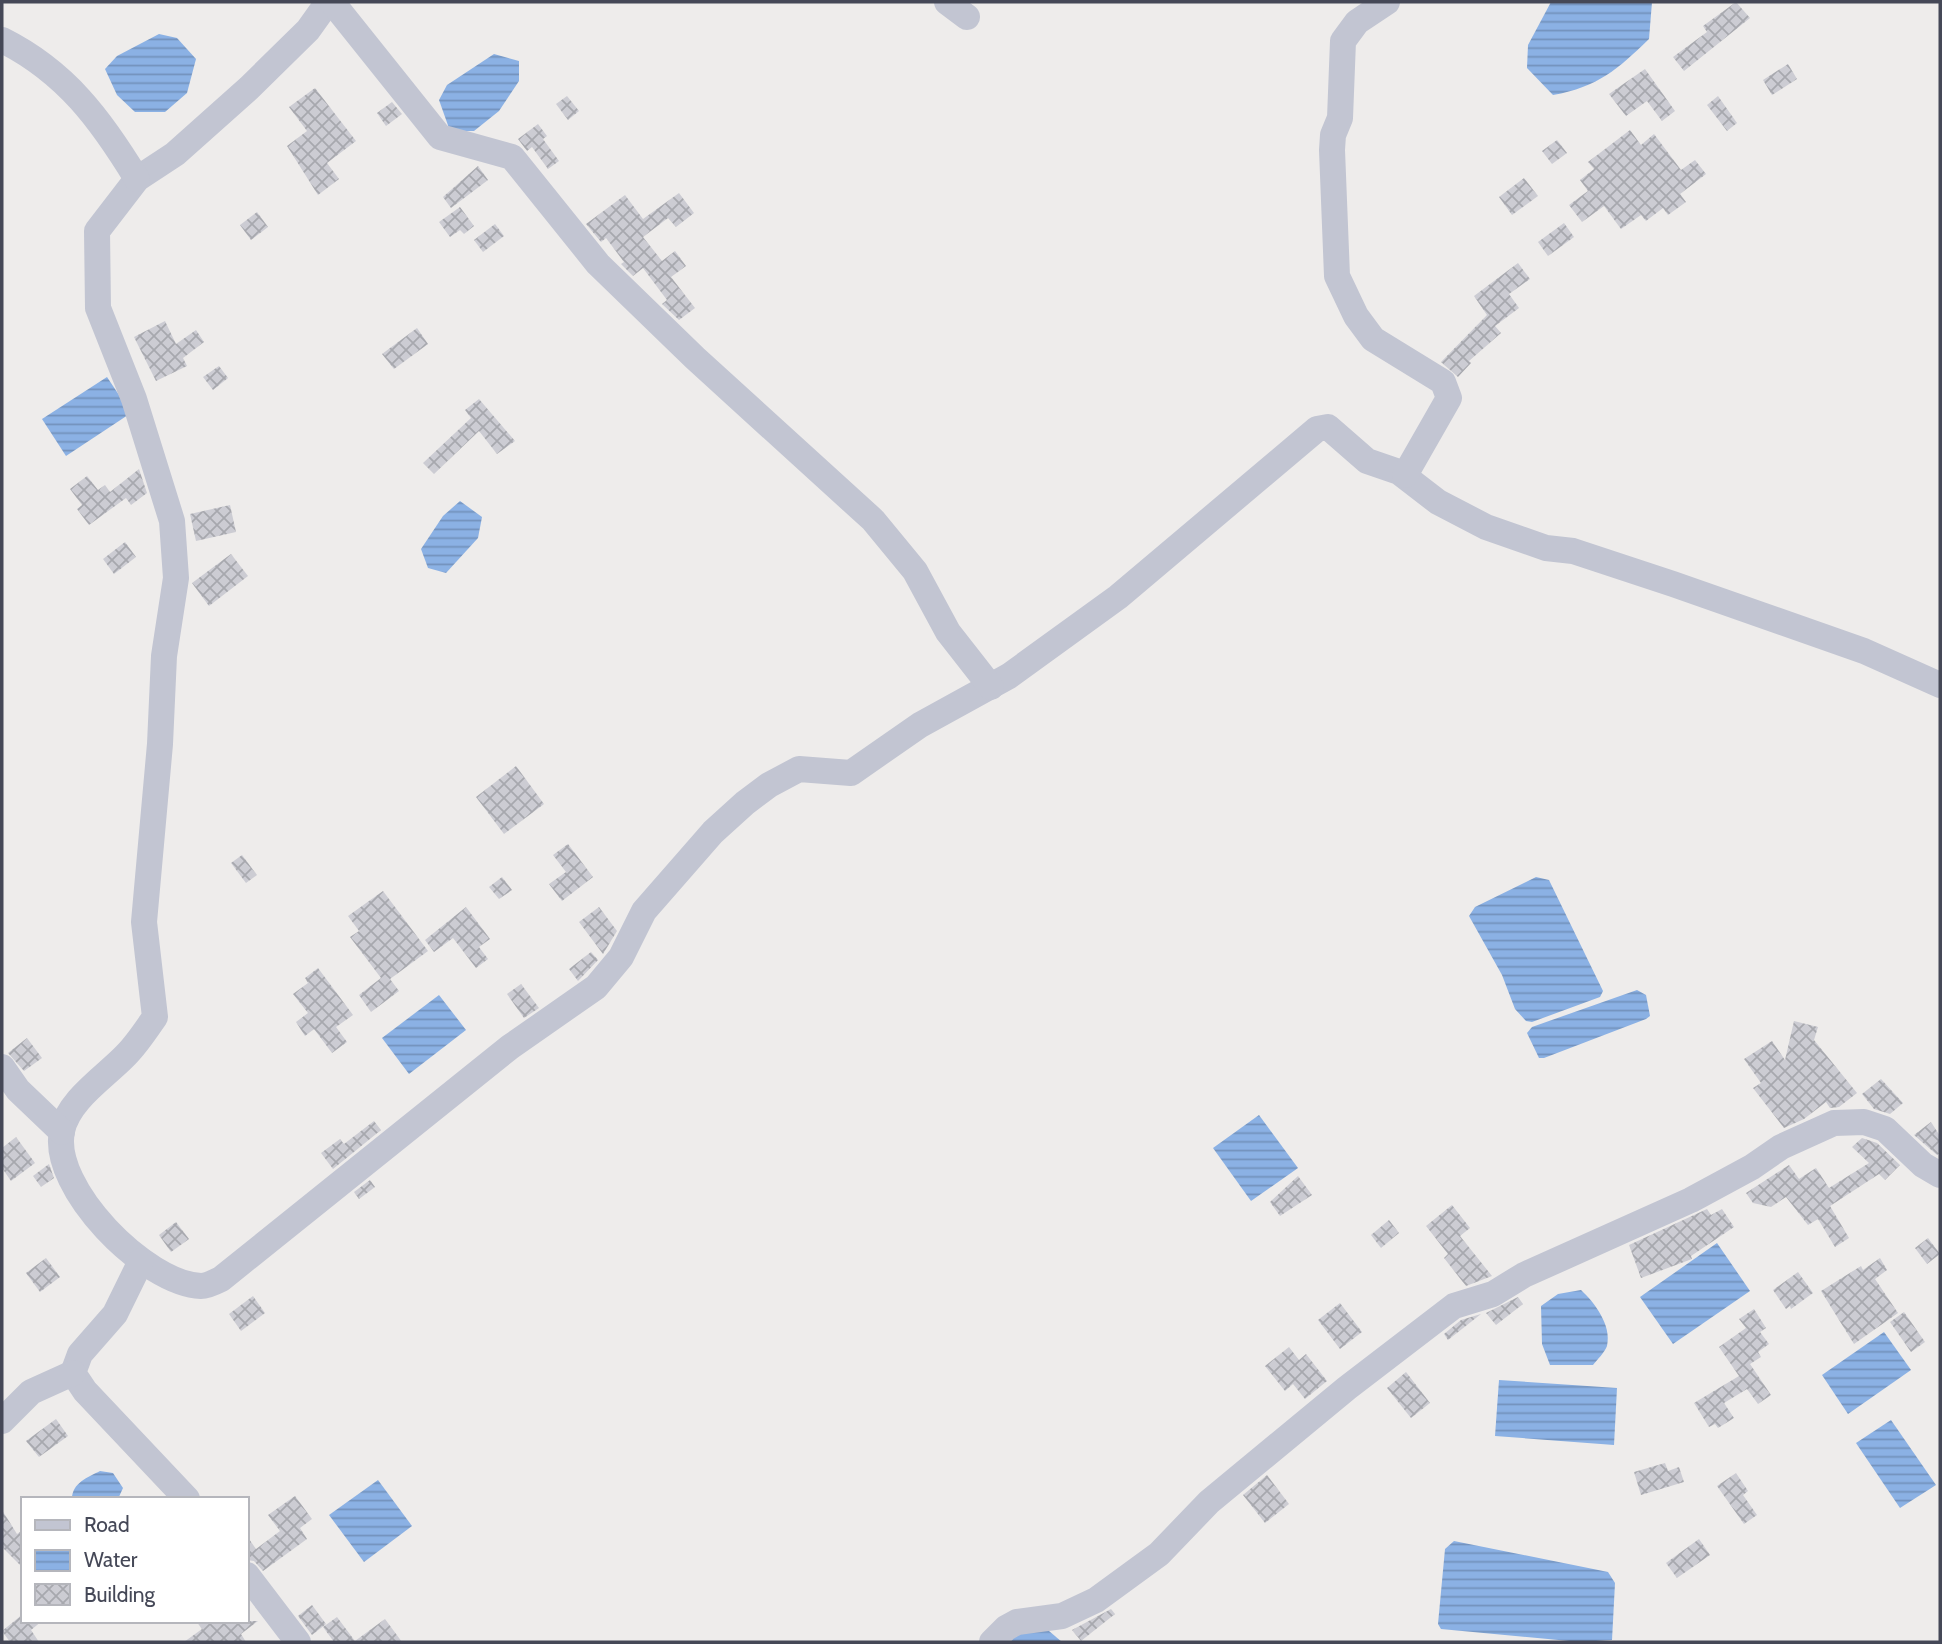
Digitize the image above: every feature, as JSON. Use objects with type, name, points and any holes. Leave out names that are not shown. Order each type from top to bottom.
[{"type":"street","points":[[991,687],[948,632],[915,571],[873,520],[695,358],[598,264],[512,157],[440,137],[330,2],[308,30],[249,88],[174,154],[137,179],[96,231],[98,308],[134,400],[173,532],[176,578],[164,656],[160,744],[144,922],[155,1017],[128,1053],[69,1111],[62,1132],[61,1154],[66,1172],[82,1199],[113,1236],[141,1261],[185,1282],[203,1286],[221,1279],[510,1046],[596,987],[621,957],[644,911],[713,832],[745,803],[769,785],[799,769],[851,773],[920,725],[991,687],[1118,597],[1317,429],[1328,427],[1367,461],[1405,475],[1438,502],[1486,527],[1546,548],[1573,551],[1672,584],[1864,652],[1940,685]]},
{"type":"street","points":[[1387,2],[1357,22],[1343,41],[1340,118],[1333,135],[1333,209],[1337,276],[1356,316],[1373,339],[1443,382],[1448,390],[1449,398],[1405,475]]},
{"type":"street","points":[[2,40],[53,73],[80,96],[110,134],[137,179]]},
{"type":"street","points":[[2,1067],[18,1090],[62,1132]]},
{"type":"street","points":[[992,1642],[1006,1628],[1017,1622],[1028,1618],[1062,1616],[1096,1601],[1158,1554],[1209,1502],[1347,1388],[1454,1306],[1493,1294],[1524,1275],[1691,1200],[1752,1167],[1781,1147],[1834,1123],[1864,1122],[1885,1129],[1923,1164],[1940,1175]]},
{"type":"street","points":[[2,1421],[31,1392],[73,1373],[80,1354],[115,1314],[141,1261]]},
{"type":"street","points":[[73,1373],[85,1391],[185,1497]]},
{"type":"street","points":[[248,1576],[298,1642]]},
{"type":"water","points":[[1551,2],[1652,2],[1649,39],[1595,82],[1553,95],[1527,68],[1528,45]]},
{"type":"water","points":[[159,34],[177,38],[196,59],[187,93],[165,112],[135,112],[117,95],[105,69],[117,56]]},
{"type":"water","points":[[494,54],[519,61],[519,81],[499,111],[474,131],[450,131],[439,100],[447,85]]},
{"type":"water","points":[[107,377],[131,413],[66,456],[42,419]]},
{"type":"water","points":[[460,501],[482,517],[478,538],[446,573],[428,568],[421,549],[443,516]]},
{"type":"water","points":[[1536,877],[1549,880],[1603,991],[1600,997],[1532,1022],[1526,1021],[1515,1009],[1502,975],[1469,916],[1475,907]]},
{"type":"water","points":[[1637,990],[1646,995],[1650,1016],[1646,1019],[1539,1058],[1527,1033],[1532,1027]]},
{"type":"water","points":[[439,995],[466,1030],[409,1074],[382,1038]]},
{"type":"water","points":[[1259,1115],[1298,1168],[1251,1201],[1213,1148]]},
{"type":"water","points":[[1717,1243],[1750,1291],[1673,1344],[1640,1297]]},
{"type":"water","points":[[1581,1290],[1596,1307],[1604,1322],[1607,1346],[1593,1365],[1550,1365],[1542,1344],[1541,1306],[1558,1294]]},
{"type":"water","points":[[1884,1332],[1911,1370],[1848,1414],[1822,1375]]},
{"type":"water","points":[[1499,1380],[1617,1388],[1614,1445],[1495,1436]]},
{"type":"water","points":[[1891,1420],[1936,1485],[1900,1508],[1856,1443]]},
{"type":"water","points":[[100,1471],[113,1473],[123,1488],[119,1497],[72,1497],[75,1489],[86,1478]]},
{"type":"water","points":[[378,1480],[412,1526],[364,1562],[329,1515]]},
{"type":"water","points":[[1454,1541],[1608,1572],[1615,1583],[1612,1640],[1580,1642],[1441,1629],[1438,1624],[1445,1549]]},
{"type":"water","points":[[1024,1628],[1049,1631],[1062,1642],[1008,1642]]},
{"type":"building","points":[[1736,2],[1750,18],[1684,71],[1673,57],[1707,32],[1703,26]]},
{"type":"building","points":[[1788,64],[1797,79],[1772,95],[1763,80]]},
{"type":"building","points":[[1645,69],[1675,111],[1662,121],[1647,101],[1626,116],[1609,94]]},
{"type":"building","points":[[315,88],[356,141],[327,163],[339,179],[318,195],[287,146],[307,131],[289,107]]},
{"type":"building","points":[[567,96],[579,111],[568,120],[556,104]]},
{"type":"building","points":[[1718,96],[1737,123],[1727,131],[1707,105]]},
{"type":"building","points":[[392,102],[402,114],[386,126],[377,113]]},
{"type":"building","points":[[538,124],[547,136],[543,139],[559,161],[548,169],[532,147],[527,151],[518,139]]},
{"type":"building","points":[[1630,130],[1641,145],[1654,134],[1681,170],[1695,160],[1706,174],[1680,194],[1686,202],[1668,215],[1663,208],[1646,221],[1641,215],[1621,229],[1604,206],[1582,222],[1569,205],[1588,191],[1580,180],[1594,169],[1588,162]]},
{"type":"building","points":[[1557,140],[1567,153],[1552,164],[1542,151]]},
{"type":"building","points":[[478,166],[488,180],[451,208],[443,197]]},
{"type":"building","points":[[1524,178],[1538,196],[1512,215],[1499,197]]},
{"type":"building","points":[[679,193],[694,213],[676,227],[668,218],[643,237],[662,261],[675,251],[686,266],[671,277],[695,308],[679,320],[662,304],[667,300],[643,268],[633,276],[621,264],[624,262],[606,238],[601,242],[586,224],[625,195],[643,219]]},
{"type":"building","points":[[460,207],[474,226],[464,234],[460,230],[450,237],[439,222]]},
{"type":"building","points":[[257,212],[268,227],[251,240],[240,225]]},
{"type":"building","points":[[1564,223],[1574,237],[1548,256],[1538,242]]},
{"type":"building","points":[[495,224],[504,236],[483,252],[474,240]]},
{"type":"building","points":[[1518,263],[1530,279],[1509,294],[1519,308],[1495,326],[1501,333],[1469,361],[1471,363],[1458,377],[1441,362],[1487,315],[1474,296]]},
{"type":"building","points":[[165,321],[176,344],[196,330],[204,342],[183,358],[187,366],[156,381],[134,337]]},
{"type":"building","points":[[417,328],[428,344],[394,369],[382,354]]},
{"type":"building","points":[[219,366],[228,378],[213,390],[203,377]]},
{"type":"building","points":[[479,399],[515,441],[497,454],[479,431],[434,474],[423,463],[471,418],[465,410]]},
{"type":"building","points":[[139,469],[147,493],[131,505],[126,498],[89,525],[77,509],[82,505],[70,489],[87,476],[98,490],[105,485],[110,492]]},
{"type":"building","points":[[230,505],[236,532],[196,541],[190,514]]},
{"type":"building","points":[[125,542],[136,557],[114,574],[103,559]]},
{"type":"building","points":[[231,554],[248,576],[209,606],[192,583]]},
{"type":"building","points":[[516,766],[544,804],[504,834],[476,797]]},
{"type":"building","points":[[568,844],[593,877],[562,901],[549,884],[566,872],[553,855]]},
{"type":"building","points":[[242,855],[257,875],[246,883],[231,863]]},
{"type":"building","points":[[502,877],[512,890],[499,899],[489,887]]},
{"type":"building","points":[[383,891],[428,951],[390,979],[399,991],[371,1012],[359,995],[381,978],[350,937],[359,931],[348,916]]},
{"type":"building","points":[[466,907],[490,939],[479,947],[488,959],[476,968],[453,938],[434,952],[425,940]]},
{"type":"building","points":[[599,907],[617,931],[603,954],[579,922]]},
{"type":"building","points":[[591,952],[598,960],[578,981],[569,969]]},
{"type":"building","points":[[318,968],[353,1015],[336,1027],[347,1042],[332,1053],[314,1029],[305,1036],[296,1022],[308,1013],[293,994],[308,983],[305,978]]},
{"type":"building","points":[[521,984],[539,1008],[524,1018],[507,994]]},
{"type":"building","points":[[1794,1021],[1818,1027],[1814,1040],[1857,1093],[1839,1107],[1830,1108],[1826,1102],[1804,1119],[1784,1128],[1753,1088],[1761,1083],[1744,1059],[1772,1041],[1785,1060]]},
{"type":"building","points":[[27,1038],[42,1058],[24,1071],[8,1053]]},
{"type":"building","points":[[1881,1079],[1903,1103],[1890,1114],[1874,1109],[1862,1094]]},
{"type":"building","points":[[374,1121],[381,1130],[333,1169],[321,1153],[340,1139],[344,1144]]},
{"type":"building","points":[[1931,1122],[1940,1136],[1940,1153],[1937,1155],[1914,1135]]},
{"type":"building","points":[[16,1137],[35,1163],[11,1181],[2,1168],[2,1148]]},
{"type":"building","points":[[1862,1138],[1877,1143],[1900,1165],[1885,1180],[1879,1174],[1830,1206],[1849,1238],[1835,1247],[1818,1219],[1808,1225],[1786,1197],[1771,1207],[1753,1203],[1746,1193],[1789,1165],[1799,1179],[1816,1168],[1829,1188],[1869,1163],[1852,1147]]},
{"type":"building","points":[[49,1164],[54,1178],[41,1187],[33,1176]]},
{"type":"building","points":[[1298,1176],[1312,1195],[1280,1216],[1270,1202]]},
{"type":"building","points":[[370,1180],[375,1187],[359,1199],[354,1192]]},
{"type":"building","points":[[1452,1205],[1470,1228],[1460,1236],[1492,1276],[1466,1286],[1444,1258],[1448,1254],[1426,1226]]},
{"type":"building","points":[[1707,1209],[1711,1215],[1722,1209],[1734,1227],[1691,1256],[1692,1259],[1641,1278],[1629,1245]]},
{"type":"building","points":[[1389,1220],[1399,1233],[1381,1248],[1371,1235]]},
{"type":"building","points":[[176,1222],[189,1239],[171,1252],[159,1235]]},
{"type":"building","points":[[1928,1238],[1940,1254],[1927,1264],[1915,1248]]},
{"type":"building","points":[[46,1258],[60,1277],[40,1292],[26,1273]]},
{"type":"building","points":[[1880,1258],[1887,1270],[1875,1279],[1898,1313],[1854,1344],[1821,1291],[1861,1266],[1863,1270]]},
{"type":"building","points":[[1798,1272],[1813,1293],[1791,1309],[1790,1306],[1786,1309],[1773,1290]]},
{"type":"building","points":[[253,1296],[265,1313],[241,1331],[229,1314]]},
{"type":"building","points":[[1518,1297],[1523,1304],[1496,1325],[1486,1313]]},
{"type":"building","points":[[1340,1303],[1362,1332],[1340,1349],[1318,1320]]},
{"type":"building","points":[[1754,1309],[1766,1328],[1760,1332],[1769,1344],[1758,1352],[1761,1357],[1750,1364],[1771,1395],[1758,1404],[1747,1389],[1724,1403],[1734,1418],[1718,1428],[1715,1424],[1709,1427],[1694,1403],[1739,1376],[1719,1347],[1746,1328],[1739,1319]]},
{"type":"building","points":[[1904,1312],[1925,1342],[1911,1352],[1890,1322]]},
{"type":"building","points":[[1481,1314],[1448,1340],[1444,1334],[1461,1320]]},
{"type":"building","points":[[1289,1347],[1299,1360],[1306,1354],[1327,1381],[1305,1399],[1293,1384],[1285,1391],[1265,1366]]},
{"type":"building","points":[[1406,1372],[1430,1403],[1411,1418],[1387,1388]]},
{"type":"building","points":[[56,1419],[68,1436],[39,1457],[26,1441]]},
{"type":"building","points":[[1665,1463],[1668,1471],[1679,1467],[1684,1482],[1641,1495],[1634,1472]]},
{"type":"building","points":[[1736,1473],[1748,1491],[1743,1495],[1757,1515],[1744,1524],[1717,1486]]},
{"type":"building","points":[[1267,1475],[1289,1504],[1265,1523],[1243,1495]]},
{"type":"building","points":[[295,1496],[312,1519],[300,1528],[307,1539],[263,1571],[254,1561],[248,1560],[248,1537],[256,1549],[280,1531],[268,1515]]},
{"type":"building","points":[[2,1510],[17,1534],[21,1531],[21,1566],[2,1547]]},
{"type":"building","points":[[1699,1539],[1710,1555],[1677,1578],[1666,1563]]},
{"type":"building","points":[[312,1605],[326,1624],[312,1635],[298,1616]]},
{"type":"building","points":[[1111,1609],[1115,1614],[1081,1641],[1072,1630]]},
{"type":"building","points":[[21,1616],[21,1623],[40,1623],[31,1630],[39,1642],[10,1642],[2,1631]]},
{"type":"building","points":[[337,1617],[355,1641],[385,1619],[402,1642],[334,1642],[323,1627]]},
{"type":"building","points":[[258,1621],[241,1634],[246,1642],[184,1642],[202,1629],[198,1623]]}]
